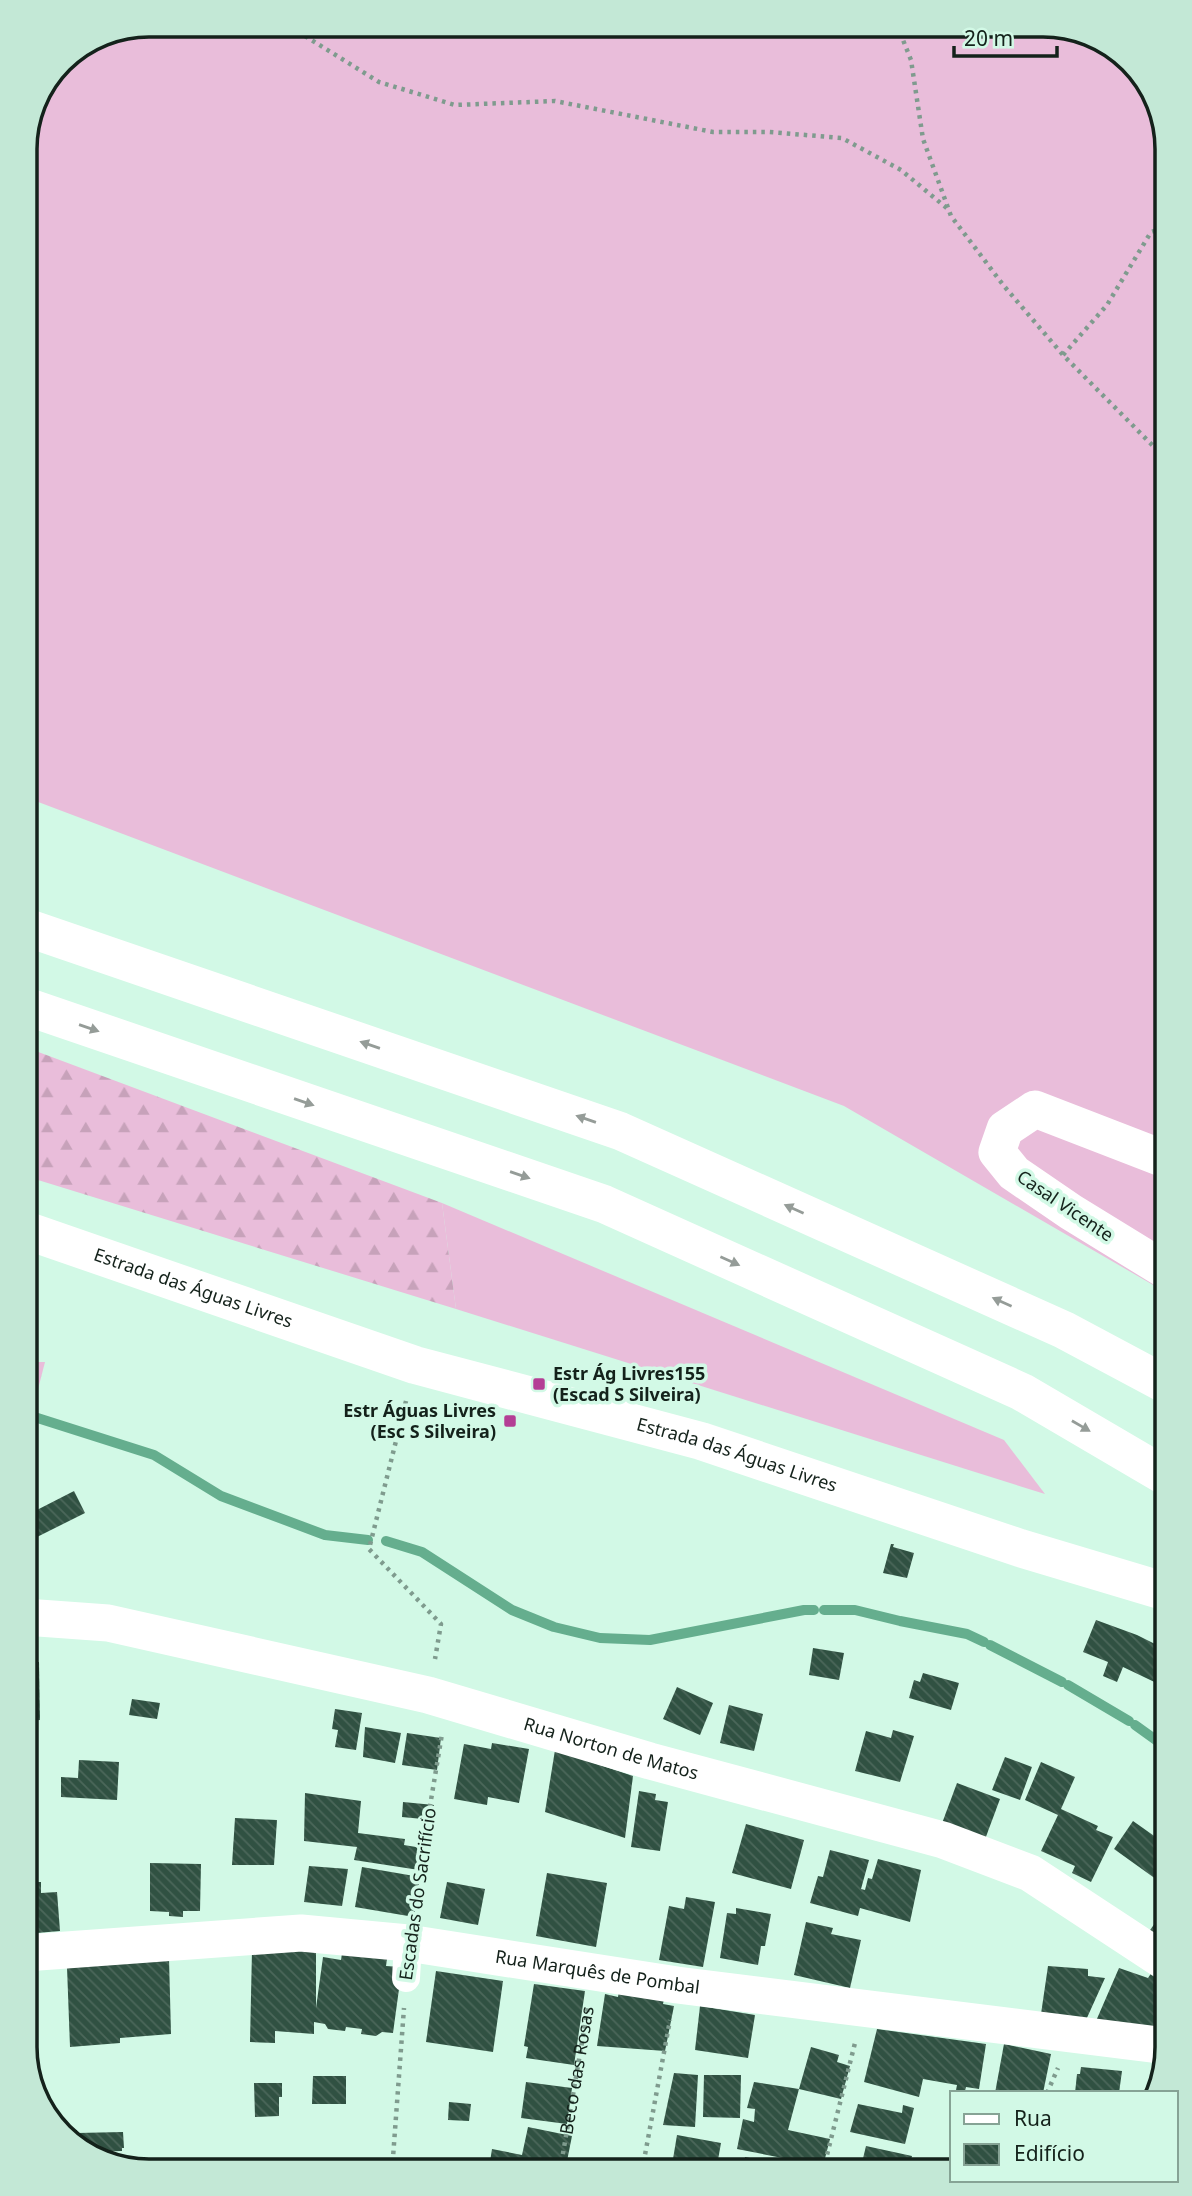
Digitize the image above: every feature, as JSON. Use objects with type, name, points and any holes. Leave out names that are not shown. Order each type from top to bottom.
[{"type":"main road","points":[[37,931],[620,1130],[1064,1330],[1155,1379]]},
{"type":"main road","points":[[37,1010],[604,1204],[1022,1392],[1155,1470]]},
{"type":"main road","name":"Estrada das Águas Livres","points":[[37,1234],[415,1365],[701,1441],[1020,1548],[1155,1588]]},
{"type":"street","name":"Casal Vicente","points":[[1155,1155],[1035,1109],[1005,1129],[997,1152],[1014,1174],[1155,1264]]},
{"type":"street","name":"Rua Norton de Matos","points":[[37,1618],[108,1623],[438,1698],[650,1760],[943,1840],[1030,1873],[1155,1955]]},
{"type":"street","name":"Rua Marquês de Pombal","points":[[37,1952],[301,1933],[407,1961],[592,1981],[861,2019],[1155,2045]]},
{"type":"path","points":[[307,37],[379,82],[455,105],[555,101],[713,132],[769,132],[842,138],[901,170],[949,210],[1004,286],[1063,355],[1155,448]]},
{"type":"path","points":[[902,37],[911,60],[922,139],[949,210]]},
{"type":"path","points":[[1063,355],[1107,305],[1151,232],[1155,231]]},
{"type":"path","name":"Escadas do Sacrifício","points":[[393,2159],[407,1961],[438,1698],[441,1624],[369,1549],[415,1365]]},
{"type":"path","name":"Beco das Rosas","points":[[562,2159],[592,1981]]},
{"type":"path","points":[[644,2159],[675,1993]]},
{"type":"path","points":[[825,2159],[861,2019]]},
{"type":"green space","points":[[149,37],[1051,37],[1093,48],[1106,56],[1132,81],[1147,106],[1155,149],[1155,1286],[844,1106],[37,802],[37,141],[48,99],[75,65],[93,52],[113,43]]},
{"type":"green space","points":[[37,1051],[442,1203],[456,1309],[37,1180]]},
{"type":"green space","points":[[442,1203],[1004,1440],[1045,1494],[456,1309]]},
{"type":"green space","points":[[37,1362],[45,1362],[37,1393]]},
{"type":"building","points":[[74,1491],[85,1513],[37,1537],[37,1510]]},
{"type":"building","points":[[891,1544],[914,1553],[907,1578],[883,1573]]},
{"type":"building","points":[[1096,1620],[1137,1635],[1155,1644],[1155,1682],[1123,1667],[1117,1682],[1103,1676],[1108,1662],[1083,1652]]},
{"type":"building","points":[[813,1648],[844,1653],[839,1680],[809,1675]]},
{"type":"building","points":[[37,1662],[39,1662],[40,1720],[37,1720]]},
{"type":"building","points":[[923,1673],[959,1683],[951,1710],[909,1698],[914,1680],[920,1682]]},
{"type":"building","points":[[677,1687],[713,1703],[700,1735],[663,1719]]},
{"type":"building","points":[[132,1699],[160,1703],[157,1719],[129,1715]]},
{"type":"building","points":[[729,1705],[763,1714],[754,1751],[720,1743]]},
{"type":"building","points":[[335,1709],[362,1713],[356,1750],[335,1747],[338,1730],[332,1729]]},
{"type":"building","points":[[365,1727],[401,1733],[395,1763],[363,1757]]},
{"type":"building","points":[[893,1730],[914,1736],[900,1782],[855,1771],[866,1731],[891,1738]]},
{"type":"building","points":[[407,1733],[441,1738],[437,1770],[402,1765]]},
{"type":"building","points":[[492,1743],[529,1749],[519,1803],[488,1797],[487,1805],[454,1799],[464,1744],[491,1749]]},
{"type":"building","points":[[555,1750],[633,1776],[625,1838],[545,1812]]},
{"type":"building","points":[[1005,1757],[1032,1767],[1020,1800],[992,1790]]},
{"type":"building","points":[[79,1760],[119,1762],[117,1800],[61,1797],[61,1777],[78,1778]]},
{"type":"building","points":[[1041,1762],[1075,1777],[1061,1809],[1098,1826],[1096,1830],[1113,1837],[1091,1882],[1072,1873],[1075,1866],[1041,1851],[1058,1815],[1025,1800]]},
{"type":"building","points":[[957,1783],[1000,1799],[984,1842],[941,1826]]},
{"type":"building","points":[[639,1791],[656,1794],[655,1800],[668,1802],[660,1851],[631,1847]]},
{"type":"building","points":[[305,1793],[361,1801],[358,1833],[405,1839],[404,1845],[422,1848],[419,1870],[354,1860],[357,1847],[304,1841]]},
{"type":"building","points":[[403,1802],[434,1805],[433,1820],[402,1817]]},
{"type":"building","points":[[235,1818],[277,1820],[274,1865],[232,1865]]},
{"type":"building","points":[[1133,1821],[1155,1837],[1155,1878],[1114,1849]]},
{"type":"building","points":[[746,1824],[804,1840],[791,1889],[732,1873]]},
{"type":"building","points":[[830,1850],[869,1860],[861,1889],[865,1890],[868,1878],[872,1879],[878,1859],[921,1870],[910,1922],[860,1908],[858,1916],[810,1903],[818,1876],[823,1877]]},
{"type":"building","points":[[150,1863],[201,1864],[200,1911],[183,1911],[183,1917],[169,1916],[169,1912],[150,1911]]},
{"type":"building","points":[[309,1866],[348,1869],[342,1906],[304,1902]]},
{"type":"building","points":[[362,1867],[420,1877],[414,1917],[355,1907]]},
{"type":"building","points":[[547,1873],[607,1883],[596,1947],[536,1936]]},
{"type":"building","points":[[37,1882],[41,1882],[41,1893],[57,1892],[60,1931],[37,1933]]},
{"type":"building","points":[[447,1882],[485,1889],[478,1925],[440,1918]]},
{"type":"building","points":[[686,1897],[715,1902],[703,1967],[659,1960],[669,1906],[684,1909]]},
{"type":"building","points":[[736,1908],[771,1914],[758,1965],[720,1958],[727,1913],[736,1914]]},
{"type":"building","points":[[806,1922],[833,1928],[831,1934],[861,1940],[850,1988],[794,1975]]},
{"type":"building","points":[[1155,1923],[1155,1938],[1148,1933]]},
{"type":"building","points":[[316,1945],[316,2008],[323,1957],[341,1960],[342,1953],[387,1959],[386,1966],[402,1967],[393,2033],[382,2032],[376,2036],[361,2034],[362,2029],[328,2029],[325,2024],[314,2022],[314,2034],[275,2031],[275,2043],[250,2042],[252,1950]]},
{"type":"building","points":[[169,1958],[171,2034],[120,2038],[120,2043],[70,2047],[67,1967]]},
{"type":"building","points":[[1048,1966],[1088,1969],[1088,1976],[1105,1978],[1086,2020],[1041,2014]]},
{"type":"building","points":[[1119,1968],[1148,1978],[1152,1972],[1155,1974],[1155,2028],[1096,2021]]},
{"type":"building","points":[[436,1971],[503,1981],[493,2052],[426,2042]]},
{"type":"building","points":[[534,1984],[585,1991],[574,2065],[526,2058],[528,2047],[524,2046]]},
{"type":"building","points":[[619,1991],[664,1999],[663,2004],[674,2006],[665,2051],[597,2046],[605,1994],[618,1997]]},
{"type":"building","points":[[700,2006],[755,2015],[748,2058],[695,2050]]},
{"type":"building","points":[[877,2029],[986,2044],[979,2089],[966,2087],[965,2091],[956,2090],[957,2085],[923,2079],[919,2097],[864,2082]]},
{"type":"building","points":[[1004,2044],[1051,2054],[1043,2091],[995,2091]]},
{"type":"building","points":[[811,2047],[839,2055],[837,2062],[850,2066],[841,2099],[799,2089]]},
{"type":"building","points":[[1081,2067],[1122,2071],[1119,2091],[1075,2091],[1077,2074],[1080,2074]]},
{"type":"building","points":[[674,2073],[698,2075],[695,2127],[663,2125]]},
{"type":"building","points":[[704,2075],[741,2075],[740,2118],[703,2117]]},
{"type":"building","points":[[313,2076],[346,2076],[346,2104],[312,2104]]},
{"type":"building","points":[[526,2082],[572,2088],[567,2124],[521,2118]]},
{"type":"building","points":[[754,2082],[799,2089],[788,2130],[830,2139],[825,2159],[788,2159],[737,2149],[743,2119],[754,2122],[755,2109],[747,2108]]},
{"type":"building","points":[[254,2083],[282,2083],[279,2116],[255,2117]]},
{"type":"building","points":[[449,2102],[471,2104],[469,2121],[448,2120]]},
{"type":"building","points":[[858,2104],[902,2113],[903,2105],[914,2108],[905,2144],[850,2132]]},
{"type":"building","points":[[528,2127],[572,2136],[567,2159],[490,2159],[492,2149],[522,2155]]},
{"type":"building","points":[[123,2132],[122,2151],[108,2151],[99,2148],[77,2133]]},
{"type":"building","points":[[677,2135],[721,2143],[718,2159],[673,2159]]},
{"type":"building","points":[[866,2146],[912,2156],[911,2159],[863,2159]]},
{"type":"waterway","points":[[37,1418],[154,1455],[221,1496],[325,1535],[368,1540]]},
{"type":"waterway","points":[[386,1541],[422,1552],[512,1610],[554,1627],[600,1638],[650,1640],[814,1610]]},
{"type":"waterway","points":[[824,1610],[855,1610],[967,1634],[984,1642]]},
{"type":"waterway","points":[[990,1645],[1062,1682]]},
{"type":"waterway","points":[[1068,1685],[1129,1721]]},
{"type":"waterway","points":[[1135,1725],[1155,1739]]},
{"type":"place","name":"Estr Ág Livres155 (Escad S Silveira)","points":[[539,1384]]},
{"type":"place","name":"Estr Águas Livres (Esc S Silveira)","points":[[510,1421]]}]
